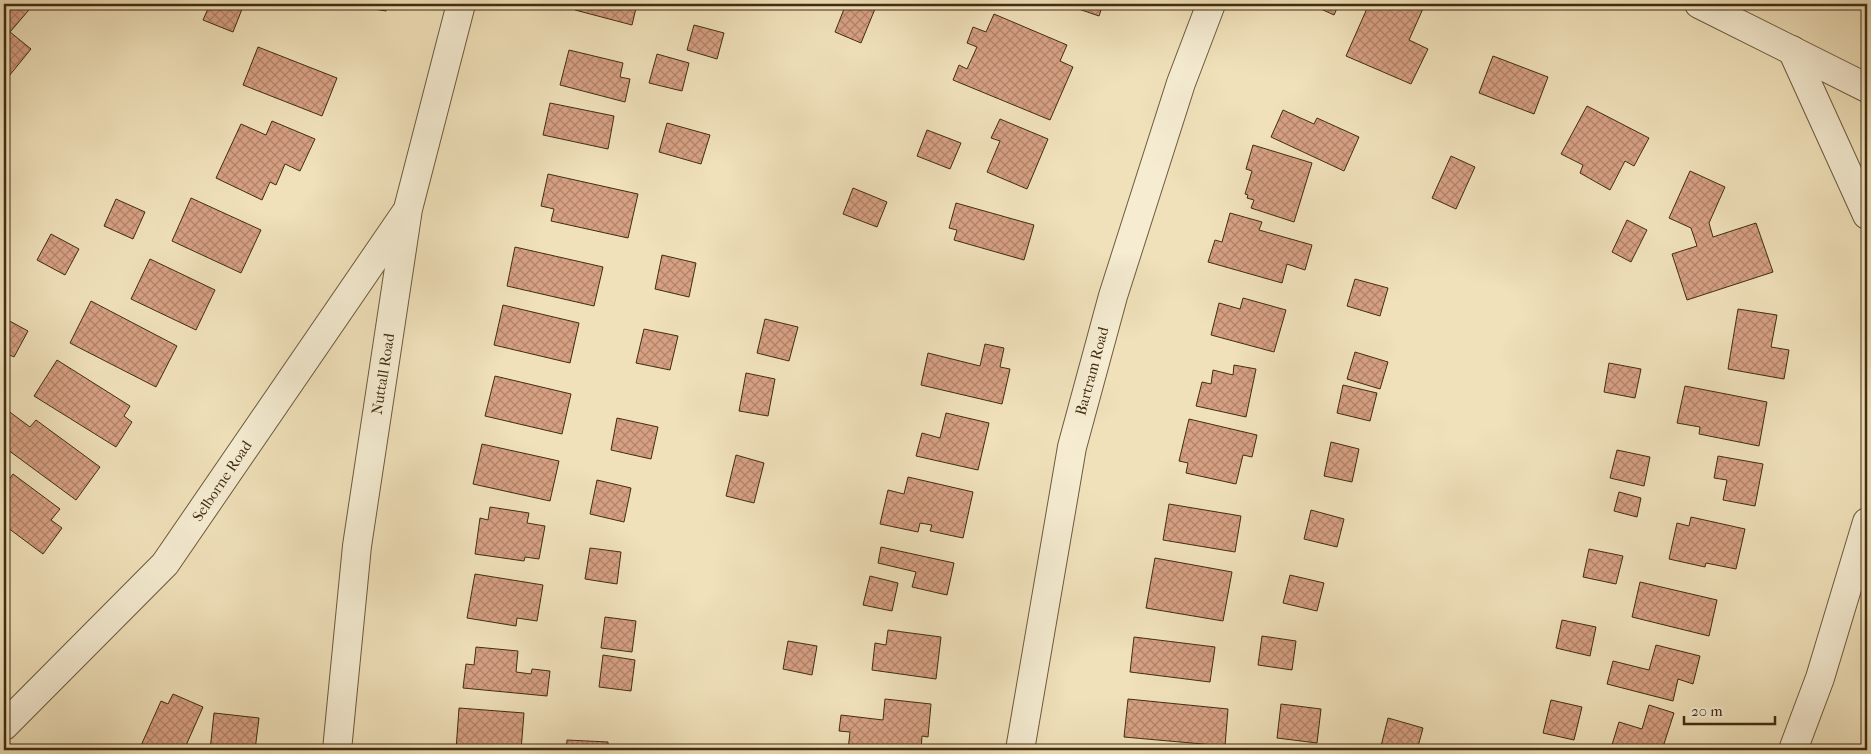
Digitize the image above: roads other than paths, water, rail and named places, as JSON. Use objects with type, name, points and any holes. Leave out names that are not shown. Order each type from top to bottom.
[{"type":"street","name":"Nuttall Road","points":[[336,750],[356,546],[408,209],[461,4]]},
{"type":"street","name":"Bartram Road","points":[[1020,750],[1072,447],[1112,296],[1181,83],[1211,4]]},
{"type":"street","points":[[1699,4],[1867,88]]},
{"type":"street","points":[[1792,50],[1867,215]]},
{"type":"street","name":"Selborne Road","points":[[4,726],[165,564],[408,209]]},
{"type":"street","points":[[1793,750],[1820,678],[1867,522]]}]
